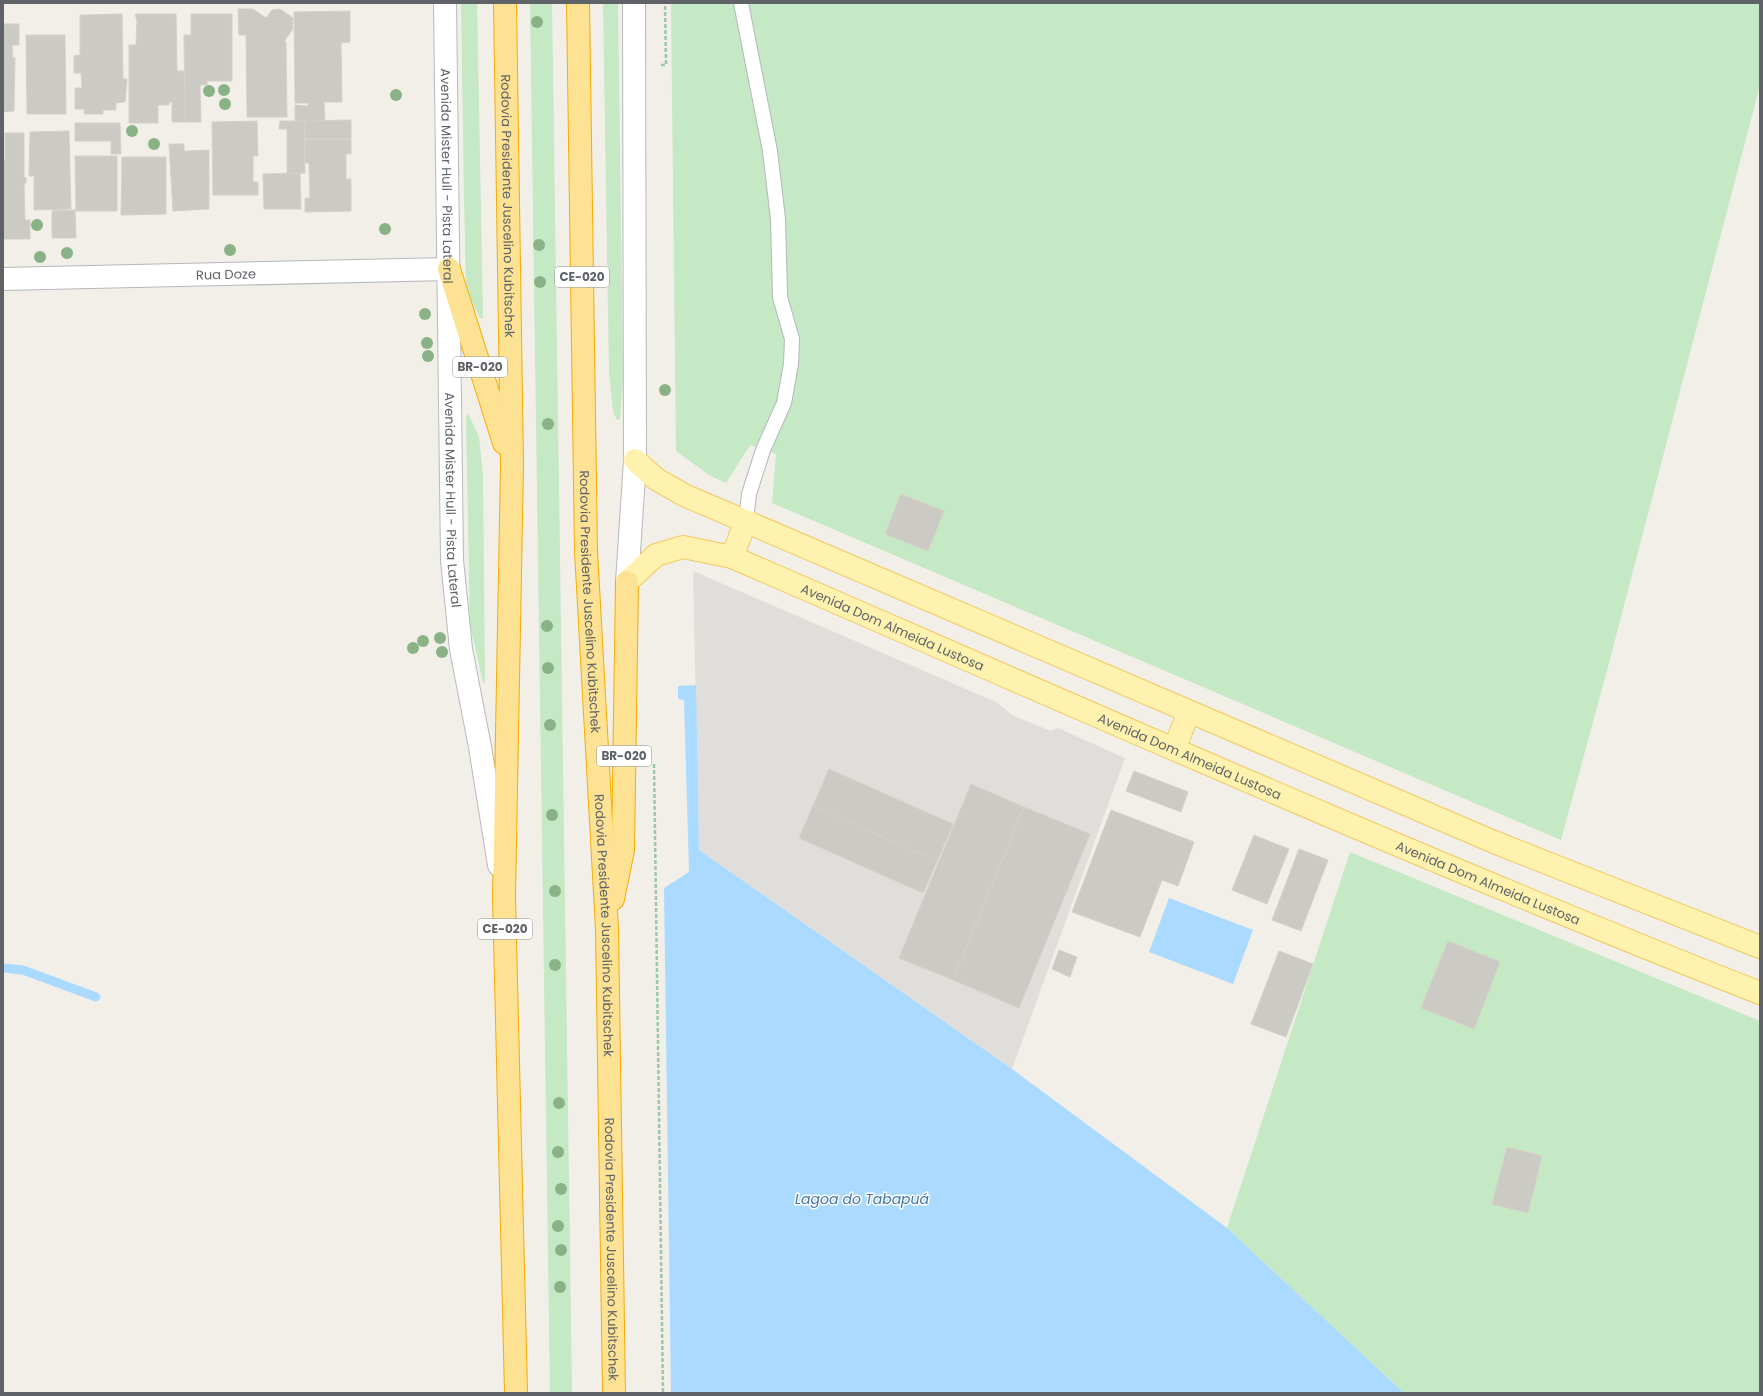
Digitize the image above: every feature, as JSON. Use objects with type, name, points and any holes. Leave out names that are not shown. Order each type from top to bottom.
[{"type":"highway","name":"Rodovia Presidente Juscelino Kubitschek","points":[[505,3],[512,465],[504,898],[516,1393]]},
{"type":"highway","name":"Rodovia Presidente Juscelino Kubitschek","points":[[578,3],[586,551],[607,930],[614,1393]]},
{"type":"highway","name":"BR-020","points":[[449,269],[512,465]]},
{"type":"highway","name":"BR-020","points":[[607,930],[623,850],[627,582]]},
{"type":"main road","name":"Avenida Mister Hull - Pista Lateral","points":[[445,3],[452,560],[461,649],[480,747],[504,898]]},
{"type":"main road","name":"BR-020","points":[[627,582],[635,460],[634,3]]},
{"type":"main road","name":"Rua Doze","points":[[3,279],[449,269]]},
{"type":"main road","points":[[635,460],[656,479],[684,495],[1487,838],[1760,947]]},
{"type":"main road","points":[[732,557],[746,521]]},
{"type":"main road","name":"Avenida Dom Almeida Lustosa","points":[[627,582],[656,555],[684,547],[732,557],[1431,860],[1760,993]]},
{"type":"main road","points":[[1174,749],[1189,712]]},
{"type":"lane","points":[[741,3],[770,151],[778,219],[780,297],[792,339],[791,364],[784,403],[763,450],[749,494],[746,521]]},
{"type":"path","points":[[653,758],[657,893],[663,1393]]},
{"type":"shaded area","points":[[693,571],[996,702],[1012,715],[1051,731],[1058,728],[1125,758],[1012,1069],[699,850]]},
{"type":"green space","points":[[461,3],[477,3],[483,318],[480,318],[471,300],[466,283]]},
{"type":"green space","points":[[530,3],[552,3],[572,1393],[550,1393]]},
{"type":"green space","points":[[603,3],[618,3],[623,379],[620,419],[617,420],[613,412],[609,372]]},
{"type":"green space","points":[[671,3],[1760,3],[1760,85],[1609,663],[1561,840],[772,503],[776,454],[750,445],[726,483],[709,475],[676,451]]},
{"type":"green space","points":[[468,413],[479,437],[483,475],[485,683],[483,682],[470,625],[466,417]]},
{"type":"green space","points":[[1350,852],[1760,1021],[1760,1393],[1404,1393],[1227,1228]]},
{"type":"water","name":"Lagoa do Tabapuá","points":[[696,685],[699,850],[1012,1069],[1227,1228],[1404,1393],[671,1393],[664,888],[689,872],[684,700],[678,699],[678,686]]},
{"type":"water","points":[[1169,898],[1253,930],[1233,984],[1149,952]]},
{"type":"building","points":[[238,9],[253,9],[266,18],[272,10],[280,9],[293,18],[292,30],[284,42],[286,42],[287,117],[247,117],[246,35],[239,35]]},
{"type":"building","points":[[350,11],[350,42],[341,43],[342,102],[324,102],[325,121],[295,121],[295,105],[308,106],[308,103],[295,103],[294,12]]},
{"type":"building","points":[[122,14],[123,79],[127,79],[125,102],[116,103],[116,110],[103,110],[103,114],[84,114],[84,109],[75,109],[75,88],[82,88],[81,73],[74,73],[74,56],[80,55],[80,15]]},
{"type":"building","points":[[135,14],[176,14],[177,71],[184,71],[185,122],[172,122],[172,102],[169,102],[169,105],[158,105],[158,123],[129,123],[129,45],[136,45],[137,20]]},
{"type":"building","points":[[191,14],[232,14],[232,81],[207,81],[207,85],[200,85],[201,122],[185,122],[184,35],[191,35]]},
{"type":"building","points":[[3,24],[19,24],[19,45],[12,45],[13,58],[15,58],[14,111],[3,112]]},
{"type":"building","points":[[26,35],[65,35],[66,114],[27,114]]},
{"type":"building","points":[[351,120],[351,139],[305,139],[304,121]]},
{"type":"building","points":[[257,121],[258,156],[253,156],[253,182],[258,182],[258,195],[213,195],[212,122]]},
{"type":"building","points":[[280,121],[304,121],[305,173],[287,174],[287,129],[279,129]]},
{"type":"building","points":[[75,123],[120,123],[121,154],[111,154],[111,141],[75,141]]},
{"type":"building","points":[[69,131],[71,209],[34,210],[34,176],[29,176],[30,132]]},
{"type":"building","points":[[5,133],[24,133],[24,177],[26,178],[26,183],[24,183],[25,220],[30,220],[30,239],[3,239],[3,159],[5,159]]},
{"type":"building","points":[[305,139],[351,139],[351,154],[346,154],[346,179],[351,179],[351,211],[305,212],[305,198],[310,198],[309,163],[305,163]]},
{"type":"building","points":[[169,144],[184,144],[184,151],[209,150],[209,209],[173,211]]},
{"type":"building","points":[[75,156],[117,156],[117,211],[76,211]]},
{"type":"building","points":[[122,157],[166,157],[166,214],[121,215]]},
{"type":"building","points":[[300,173],[301,209],[264,209],[263,174]]},
{"type":"building","points":[[75,210],[76,238],[52,238],[52,211]]},
{"type":"building","points":[[901,494],[944,511],[928,551],[885,534]]},
{"type":"building","points":[[829,769],[953,824],[937,861],[813,806]]},
{"type":"building","points":[[1134,771],[1188,792],[1181,812],[1126,791]]},
{"type":"building","points":[[971,784],[1024,807],[953,980],[899,958]]},
{"type":"building","points":[[813,806],[937,861],[923,893],[799,838]]},
{"type":"building","points":[[1024,807],[1090,834],[1019,1008],[953,980]]},
{"type":"building","points":[[1111,810],[1194,842],[1178,886],[1162,880],[1140,937],[1072,912]]},
{"type":"building","points":[[1254,835],[1289,849],[1267,904],[1232,890]]},
{"type":"building","points":[[1299,849],[1328,860],[1301,931],[1272,920]]},
{"type":"building","points":[[1448,941],[1500,962],[1474,1029],[1421,1008]]},
{"type":"building","points":[[1059,950],[1077,957],[1070,977],[1052,969]]},
{"type":"building","points":[[1279,951],[1313,964],[1286,1037],[1251,1024]]},
{"type":"building","points":[[1507,1147],[1542,1156],[1528,1213],[1492,1204]]},
{"type":"waterway","points":[[3,968],[23,970],[96,997]]}]
